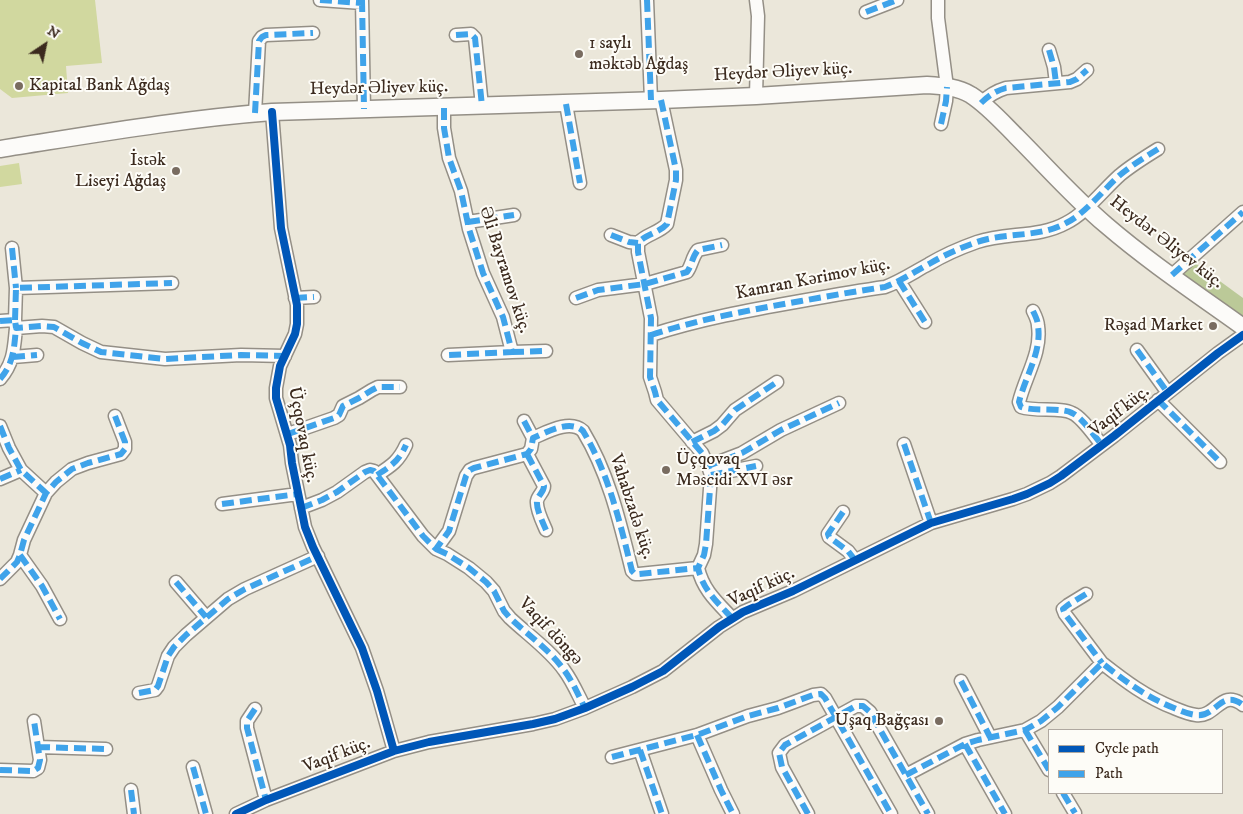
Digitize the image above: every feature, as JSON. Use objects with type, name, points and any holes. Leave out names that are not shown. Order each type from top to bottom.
[{"type":"main road","name":"Heydər Əliyev küç.","points":[[0,149],[170,122],[263,113],[756,96],[927,85],[947,87],[966,93],[981,102],[1087,207],[1116,233],[1243,327]]},
{"type":"street","points":[[320,0],[362,1],[364,109]]},
{"type":"street","points":[[647,0],[656,100],[676,170],[676,180],[667,224],[663,229],[643,238],[638,243],[638,252],[651,318],[650,376],[657,400],[702,453],[710,470],[706,544],[704,555],[698,568],[700,578],[710,594],[732,618]]},
{"type":"street","points":[[756,0],[758,16],[756,96]]},
{"type":"street","points":[[866,12],[897,0]]},
{"type":"street","points":[[938,0],[938,18],[947,87],[941,124]]},
{"type":"street","name":"Üçqovaq küç.","points":[[313,33],[266,35],[258,40],[263,113],[281,228],[297,306],[295,334],[280,366],[276,398],[288,434],[292,463],[306,527],[362,648],[377,691],[394,751]]},
{"type":"street","points":[[456,35],[471,34],[475,38],[482,106]]},
{"type":"street","points":[[1049,50],[1056,83]]},
{"type":"street","points":[[981,102],[997,90],[1070,82],[1077,79],[1087,70]]},
{"type":"street","points":[[566,104],[580,182]]},
{"type":"street","name":"Əli Bayramov küç.","points":[[444,108],[445,140],[449,158],[461,191],[483,273],[503,317],[512,352],[448,355]]},
{"type":"street","name":"Kamran Kərimov küç.","points":[[651,335],[711,318],[885,287],[954,251],[994,237],[1022,235],[1066,224],[1121,175],[1158,149]]},
{"type":"street","points":[[1172,276],[1243,212]]},
{"type":"street","points":[[468,222],[514,215]]},
{"type":"street","points":[[611,235],[638,243]]},
{"type":"street","points":[[576,298],[598,290],[645,284],[686,272],[690,268],[694,255],[698,250],[722,245]]},
{"type":"street","points":[[0,379],[13,357],[16,324],[16,288],[12,248]]},
{"type":"street","points":[[899,281],[925,322]]},
{"type":"street","points":[[16,288],[172,283]]},
{"type":"street","points":[[295,298],[314,297]]},
{"type":"street","points":[[1033,310],[1038,324],[1036,352],[1019,402],[1021,407],[1028,410],[1067,411],[1073,413],[1102,445]]},
{"type":"street","points":[[0,320],[16,324],[54,327],[102,352],[165,360],[241,354],[285,356]]},
{"type":"street","name":"Vaqif küç.","points":[[243,813],[266,800],[394,751],[429,742],[555,719],[632,687],[663,671],[732,618],[743,612],[793,590],[931,523],[1027,494],[1061,476],[1243,335]]},
{"type":"street","points":[[1137,350],[1163,397],[1220,462]]},
{"type":"street","points":[[512,352],[546,351]]},
{"type":"street","points":[[13,357],[37,355]]},
{"type":"street","points":[[692,442],[714,431],[735,410],[777,382]]},
{"type":"street","points":[[288,434],[334,418],[343,406],[372,390],[400,386]]},
{"type":"street","points":[[710,470],[781,430],[839,403]]},
{"type":"street","points":[[0,579],[17,562],[24,540],[46,494],[56,482],[72,470],[88,463],[121,454],[125,450],[125,442],[115,416]]},
{"type":"street","points":[[301,508],[337,492],[365,472],[374,471],[423,536],[436,549],[449,531],[466,476],[470,470],[527,454],[531,449],[533,438],[524,421]]},
{"type":"street","name":"Vahabzadə küç.","points":[[533,438],[573,425],[583,430],[608,481],[632,571],[635,574],[698,568]]},
{"type":"street","points":[[0,426],[8,448],[21,470],[46,494]]},
{"type":"street","points":[[904,444],[931,523]]},
{"type":"street","points":[[377,475],[396,461],[406,445]]},
{"type":"street","points":[[527,454],[544,486],[537,505],[546,530]]},
{"type":"street","points":[[710,470],[756,466]]},
{"type":"street","points":[[0,479],[21,470]]},
{"type":"street","points":[[222,504],[298,494]]},
{"type":"street","points":[[843,512],[828,534],[829,537],[848,551],[855,560]]},
{"type":"street","name":"Vaqif döngə","points":[[436,549],[469,568],[494,591],[504,611],[510,618],[564,669],[584,708]]},
{"type":"street","points":[[20,555],[42,586],[60,619]]},
{"type":"street","points":[[140,692],[155,690],[168,656],[174,646],[228,599],[245,589],[318,556]]},
{"type":"street","points":[[176,582],[206,617]]},
{"type":"street","points":[[1086,594],[1068,604],[1063,609],[1065,614],[1102,663],[1131,685],[1156,701],[1188,714],[1199,716],[1209,712],[1225,700],[1231,699],[1243,704]]},
{"type":"street","points":[[906,775],[966,744],[1025,730],[1041,722],[1102,663]]},
{"type":"street","points":[[961,681],[990,737]]},
{"type":"street","points":[[612,757],[697,735],[748,716],[821,694],[892,814]]},
{"type":"street","points":[[808,814],[782,767],[779,753],[785,745],[856,706],[863,706],[870,712],[928,814]]},
{"type":"street","points":[[255,709],[247,721],[247,728],[266,800]]},
{"type":"street","points":[[0,770],[33,771],[38,768],[40,760],[34,721]]},
{"type":"street","points":[[1025,730],[1048,768]]},
{"type":"street","points":[[697,735],[733,814]]},
{"type":"street","points":[[966,744],[1005,814]]},
{"type":"street","points":[[38,746],[106,749]]},
{"type":"street","points":[[640,750],[662,814]]},
{"type":"street","points":[[193,767],[206,814]]},
{"type":"street","points":[[131,790],[134,814]]},
{"type":"street","points":[[1064,794],[1075,812]]},
{"type":"green space","points":[[0,0],[95,0],[102,63],[66,66],[68,93],[12,98],[0,89]]},
{"type":"green space","points":[[19,163],[22,184],[0,187],[0,166]]},
{"type":"green space","points":[[1195,263],[1243,298],[1243,321],[1181,275]]},
{"type":"marked path","points":[[320,0],[362,3]]},
{"type":"marked path","points":[[362,0],[364,109]]},
{"type":"marked path","points":[[647,0],[651,100]]},
{"type":"marked path","points":[[866,12],[897,0]]},
{"type":"marked path","points":[[255,113],[259,41],[266,35],[313,33]]},
{"type":"marked path","points":[[456,35],[471,34],[475,38],[482,106]]},
{"type":"marked path","points":[[1049,50],[1056,83]]},
{"type":"marked path","points":[[981,103],[999,90],[1070,82],[1077,79],[1087,70]]},
{"type":"marked path","points":[[941,124],[947,87]]},
{"type":"marked path","points":[[661,100],[676,170],[676,180],[667,224],[638,243],[638,252],[651,318],[650,377],[657,400],[702,453],[708,466],[711,475],[706,544],[704,555],[698,568],[707,589],[732,618]]},
{"type":"marked path","points":[[566,104],[580,183]]},
{"type":"marked path","points":[[444,108],[444,128],[449,158],[461,191],[469,229],[483,273],[503,317],[512,352],[448,355]]},
{"type":"marked path","points":[[651,335],[744,311],[885,287],[958,249],[977,242],[1056,228],[1080,214],[1120,175],[1158,149]]},
{"type":"marked path","points":[[1172,275],[1243,212]]},
{"type":"marked path","points":[[468,222],[514,215]]},
{"type":"marked path","points":[[611,235],[629,242],[638,243]]},
{"type":"marked path","points":[[576,298],[598,290],[645,284],[687,272],[698,250],[722,245]]},
{"type":"marked path","points":[[12,248],[16,288]]},
{"type":"marked path","points":[[899,281],[925,322]]},
{"type":"marked path","points":[[15,320],[16,288],[172,283]]},
{"type":"marked path","points":[[295,298],[314,297]]},
{"type":"marked path","points":[[1033,311],[1038,324],[1038,345],[1019,402],[1021,407],[1062,410],[1072,413],[1084,423],[1102,445]]},
{"type":"marked path","points":[[0,321],[15,320],[16,328],[54,327],[101,352],[165,359],[241,355],[285,356]]},
{"type":"marked path","points":[[0,379],[11,361],[16,328]]},
{"type":"marked path","points":[[1137,350],[1168,393]]},
{"type":"marked path","points":[[512,352],[546,351]]},
{"type":"marked path","points":[[13,357],[37,355]]},
{"type":"marked path","points":[[692,442],[714,431],[735,410],[777,382]]},
{"type":"marked path","points":[[288,434],[334,418],[339,415],[343,406],[378,387],[400,387]]},
{"type":"marked path","points":[[1158,400],[1220,462]]},
{"type":"marked path","points":[[708,466],[742,453],[781,430],[839,403]]},
{"type":"marked path","points":[[0,579],[17,562],[24,540],[46,493],[56,482],[72,469],[121,454],[125,449],[125,442],[115,416]]},
{"type":"marked path","points":[[524,421],[533,438]]},
{"type":"marked path","points":[[0,426],[21,470],[46,493]]},
{"type":"marked path","points":[[301,508],[337,492],[365,472],[374,471],[423,536],[436,549],[449,531],[466,476],[470,470],[527,454],[531,449],[533,438],[558,428],[572,426],[583,431],[600,464],[613,499],[632,571],[635,574],[639,574],[698,568]]},
{"type":"marked path","points":[[904,444],[931,523]]},
{"type":"marked path","points":[[377,475],[394,463],[406,445]]},
{"type":"marked path","points":[[527,454],[544,486],[537,504],[546,530]]},
{"type":"marked path","points":[[711,475],[756,466]]},
{"type":"marked path","points":[[0,479],[21,470]]},
{"type":"marked path","points":[[222,504],[298,494]]},
{"type":"marked path","points":[[843,512],[828,534],[829,537],[848,551],[855,560]]},
{"type":"marked path","points":[[436,549],[469,568],[486,582],[494,591],[504,611],[510,618],[546,649],[558,663],[570,679],[585,708]]},
{"type":"marked path","points":[[20,555],[42,586],[60,619]]},
{"type":"marked path","points":[[139,693],[155,690],[168,656],[174,647],[228,599],[245,589],[318,556]]},
{"type":"marked path","points":[[176,582],[206,617]]},
{"type":"marked path","points":[[1086,594],[1063,609],[1102,663]]},
{"type":"marked path","points":[[906,775],[965,744],[1025,730],[1041,721],[1058,707],[1102,663],[1145,694],[1187,713],[1203,715],[1224,701],[1229,700],[1243,705]]},
{"type":"marked path","points":[[961,681],[990,737]]},
{"type":"marked path","points":[[612,757],[697,735],[748,716],[821,694],[891,814]]},
{"type":"marked path","points":[[808,814],[782,767],[779,753],[785,745],[856,706],[863,706],[870,712],[928,814]]},
{"type":"marked path","points":[[255,709],[247,721],[247,728],[266,800]]},
{"type":"marked path","points":[[0,770],[33,771],[38,768],[40,760],[34,721]]},
{"type":"marked path","points":[[1025,730],[1048,768]]},
{"type":"marked path","points":[[697,735],[733,814]]},
{"type":"marked path","points":[[965,744],[1005,814]]},
{"type":"marked path","points":[[38,747],[106,749]]},
{"type":"marked path","points":[[640,750],[662,814]]},
{"type":"marked path","points":[[193,767],[206,814]]},
{"type":"marked path","points":[[131,790],[134,814]]},
{"type":"marked path","points":[[1064,794],[1075,813]]},
{"type":"cycle path","points":[[272,112],[281,228],[297,305],[295,334],[280,366],[276,398],[290,445],[305,527],[362,648],[377,691],[394,751]]},
{"type":"cycle path","points":[[236,814],[266,800],[394,751],[429,742],[555,719],[632,687],[663,671],[719,627],[743,612],[793,591],[931,523],[1013,499],[1050,483],[1114,436],[1243,335]]},
{"type":"place","name":"1 saylı məktəb Ağdaş","points":[[579,54]]},
{"type":"place","name":"Kapital Bank Ağdaş","points":[[19,86]]},
{"type":"place","name":"İstək Liseyi Ağdaş","points":[[176,171]]},
{"type":"place","name":"Rəşad Market","points":[[1213,326]]},
{"type":"place","name":"Üçqovaq Məscidi XVI əsr","points":[[666,470]]},
{"type":"place","name":"Uşaq Bağçası","points":[[939,721]]}]
